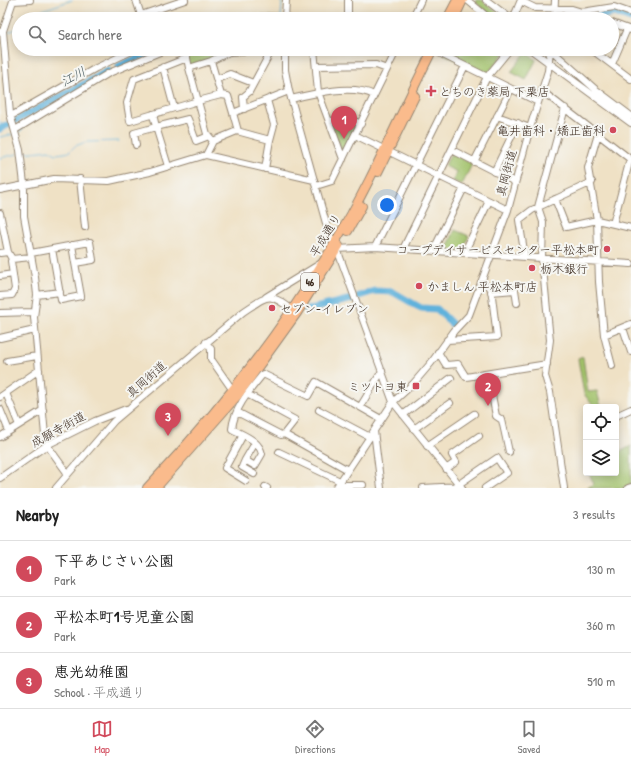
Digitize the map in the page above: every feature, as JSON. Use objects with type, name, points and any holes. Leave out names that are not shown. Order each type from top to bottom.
[{"type":"main road","points":[[451,12],[457,0]]},
{"type":"main road","points":[[457,12],[463,0]]},
{"type":"main road","name":"平成通り","points":[[156,488],[240,395],[336,247],[386,150],[431,56]]},
{"type":"main road","name":"平成通り","points":[[295,311],[323,262],[336,247]]},
{"type":"main road","name":"平成通り","points":[[147,488],[178,455],[240,395]]},
{"type":"street","points":[[30,0],[13,1],[1,31],[11,116],[20,150],[24,184],[24,216],[37,295],[34,312],[35,330],[46,446],[68,474]]},
{"type":"street","points":[[136,0],[140,12]]},
{"type":"street","points":[[155,12],[185,0]]},
{"type":"street","points":[[285,12],[286,0]]},
{"type":"street","points":[[348,0],[348,12]]},
{"type":"street","points":[[415,12],[421,0]]},
{"type":"street","points":[[467,0],[482,12]]},
{"type":"street","points":[[486,0],[502,12]]},
{"type":"street","points":[[495,7],[498,0]]},
{"type":"street","points":[[515,12],[521,0],[535,8],[548,12]]},
{"type":"street","points":[[555,0],[555,12]]},
{"type":"street","points":[[562,12],[572,9],[582,12],[614,7],[631,13]]},
{"type":"street","points":[[619,25],[629,29],[619,50]]},
{"type":"street","points":[[11,116],[96,68],[121,56]]},
{"type":"street","points":[[14,130],[109,74],[151,56]]},
{"type":"street","points":[[189,68],[221,56]]},
{"type":"street","points":[[244,109],[243,97],[249,92],[268,56]]},
{"type":"street","points":[[285,56],[285,70],[289,91],[315,183],[336,247],[393,402],[460,486]]},
{"type":"street","points":[[315,56],[318,92],[343,159]]},
{"type":"street","points":[[0,190],[54,179],[109,181],[206,155],[265,168],[315,183],[332,181],[394,56]]},
{"type":"street","points":[[446,56],[538,102]]},
{"type":"street","points":[[403,249],[440,176],[487,77],[504,56]]},
{"type":"street","points":[[539,56],[631,123]]},
{"type":"street","name":"真岡街道","points":[[338,485],[393,402],[413,384],[447,340],[469,315],[508,210],[530,128],[542,91],[549,56]]},
{"type":"street","points":[[558,56],[595,89],[631,116]]},
{"type":"street","points":[[601,56],[631,79]]},
{"type":"street","points":[[612,64],[616,56]]},
{"type":"street","points":[[206,155],[211,138],[198,101],[187,58],[134,79],[127,103],[130,121],[198,101],[221,95],[228,96],[238,131]]},
{"type":"street","points":[[211,61],[221,95]]},
{"type":"street","points":[[316,66],[376,65],[387,69]]},
{"type":"street","points":[[375,247],[465,66]]},
{"type":"street","points":[[163,67],[174,108]]},
{"type":"street","points":[[216,79],[230,74],[253,83]]},
{"type":"street","points":[[474,162],[511,89]]},
{"type":"street","points":[[291,99],[318,92],[364,90],[374,95]]},
{"type":"street","points":[[233,113],[289,91]]},
{"type":"street","points":[[542,91],[631,158],[613,224]]},
{"type":"street","points":[[265,168],[274,125],[267,100]]},
{"type":"street","points":[[564,488],[550,392],[545,376],[550,340],[542,259],[544,229],[538,207],[565,108]]},
{"type":"street","points":[[153,114],[168,166]]},
{"type":"street","points":[[497,116],[530,128]]},
{"type":"street","points":[[136,145],[134,133],[188,119],[196,141],[238,131],[270,140]]},
{"type":"street","points":[[329,121],[352,120],[360,124]]},
{"type":"street","points":[[494,172],[518,123]]},
{"type":"street","points":[[598,134],[588,168],[592,182],[597,220],[604,335],[612,366]]},
{"type":"street","points":[[355,135],[508,210]]},
{"type":"street","points":[[452,150],[515,182]]},
{"type":"street","points":[[80,179],[85,227]]},
{"type":"street","points":[[525,257],[519,220],[538,207],[592,182]]},
{"type":"street","points":[[433,251],[464,188]]},
{"type":"street","points":[[555,199],[566,227],[597,220],[631,228]]},
{"type":"street","points":[[464,253],[489,201]]},
{"type":"street","points":[[0,213],[2,231],[8,252],[12,259],[15,289],[12,295],[0,296]]},
{"type":"street","points":[[12,259],[52,249],[90,242],[93,260],[76,263]]},
{"type":"street","points":[[52,249],[61,300],[81,296],[72,245]]},
{"type":"street","points":[[336,247],[375,247],[631,264]]},
{"type":"street","points":[[0,253],[8,252]]},
{"type":"street","name":"真岡街道","points":[[56,488],[96,440],[130,407],[206,342],[262,299],[323,262]]},
{"type":"street","points":[[0,276],[13,274]]},
{"type":"street","points":[[447,340],[497,337],[491,288],[481,282]]},
{"type":"street","points":[[491,292],[515,290],[517,302]]},
{"type":"street","points":[[37,295],[60,292]]},
{"type":"street","points":[[262,299],[275,298],[295,311]]},
{"type":"street","points":[[0,314],[34,312]]},
{"type":"street","points":[[604,335],[631,324]]},
{"type":"street","points":[[623,328],[631,352]]},
{"type":"street","points":[[0,338],[35,330]]},
{"type":"street","points":[[206,342],[211,349],[211,359],[240,395],[295,420],[284,434]]},
{"type":"street","points":[[438,352],[446,365],[458,364],[466,377],[547,364]]},
{"type":"street","points":[[7,361],[37,356]]},
{"type":"street","points":[[0,397],[39,370]]},
{"type":"street","points":[[360,407],[382,371]]},
{"type":"street","points":[[245,460],[255,466],[262,454],[261,449],[254,440],[232,429],[240,395],[263,374],[308,396],[316,382],[381,420]]},
{"type":"street","points":[[488,374],[496,416],[502,420],[509,452]]},
{"type":"street","points":[[403,415],[451,378]]},
{"type":"street","points":[[6,393],[19,425]]},
{"type":"street","points":[[414,429],[450,403]]},
{"type":"street","name":"成願寺街道","points":[[0,478],[46,446],[95,421],[130,407]]},
{"type":"street","points":[[0,409],[9,432]]},
{"type":"street","points":[[619,415],[631,409]]},
{"type":"street","points":[[0,437],[43,410]]},
{"type":"street","points":[[319,410],[370,437]]},
{"type":"street","points":[[237,412],[281,435],[284,434],[348,470]]},
{"type":"street","points":[[427,446],[474,414]]},
{"type":"street","points":[[374,431],[381,488]]},
{"type":"street","points":[[243,435],[224,468],[246,481]]},
{"type":"street","points":[[446,470],[456,462],[452,455],[479,436]]},
{"type":"street","points":[[254,474],[242,467],[255,443]]},
{"type":"street","points":[[279,452],[338,485],[363,485]]},
{"type":"street","points":[[423,488],[460,486],[497,458],[507,473],[485,488]]},
{"type":"street","points":[[61,481],[64,488]]},
{"type":"green space","points":[[476,0],[482,0],[497,12],[487,12],[475,2]]},
{"type":"green space","points":[[186,56],[215,56],[199,65],[188,65]]},
{"type":"green space","points":[[448,56],[502,56],[488,73],[485,74]]},
{"type":"green space","points":[[523,56],[531,56],[536,60],[526,80],[511,72]]},
{"type":"green space","points":[[334,122],[350,122],[356,124],[357,127],[345,152],[342,151],[332,125]]},
{"type":"green space","points":[[453,154],[472,164],[462,185],[453,181],[457,172],[445,166],[450,155]]},
{"type":"green space","points":[[455,230],[469,236],[463,249],[446,250]]},
{"type":"green space","points":[[583,357],[588,392],[597,391],[600,404],[592,404],[584,394],[578,359]]},
{"type":"green space","points":[[631,446],[631,485],[624,488],[587,488],[594,484],[590,476],[619,476],[619,452]]},
{"type":"waterway","points":[[39,12],[72,0]]},
{"type":"waterway","points":[[281,12],[282,0]]},
{"type":"waterway","name":"江川","points":[[619,15],[631,19]]},
{"type":"waterway","points":[[6,33],[12,31]]},
{"type":"waterway","name":"江川","points":[[119,66],[143,56]]},
{"type":"waterway","name":"江川","points":[[0,129],[108,71]]},
{"type":"waterway","name":"江川","points":[[0,121],[3,128]]},
{"type":"waterway","points":[[18,133],[24,128]]},
{"type":"waterway","points":[[0,137],[14,134]]},
{"type":"waterway","points":[[24,153],[49,150],[56,154],[64,153],[69,152],[75,146],[86,142],[119,141]]},
{"type":"waterway","points":[[0,158],[17,154]]},
{"type":"waterway","points":[[386,292],[389,289]]},
{"type":"waterway","points":[[359,296],[375,291],[393,292],[421,308],[437,309],[454,326]]},
{"type":"waterway","points":[[307,310],[352,299]]},
{"type":"place","name":"とちのき薬局 下栗店","points":[[431,91]]},
{"type":"place","name":"亀井歯科・矯正歯科","points":[[613,130]]},
{"type":"place","name":"下平あじさい公園","points":[[344,139]]},
{"type":"place","name":"コープデイサービスセンター平松本町","points":[[607,249]]},
{"type":"place","name":"栃木銀行","points":[[532,268]]},
{"type":"place","name":"かましん 平松本町店","points":[[419,286]]},
{"type":"place","name":"セブン-イレブン","points":[[272,308]]},
{"type":"place","name":"ミツトヨ東","points":[[416,386]]},
{"type":"place","name":"平松本町1号児童公園","points":[[488,406]]},
{"type":"place","name":"恵光幼稚園","points":[[168,436]]}]
